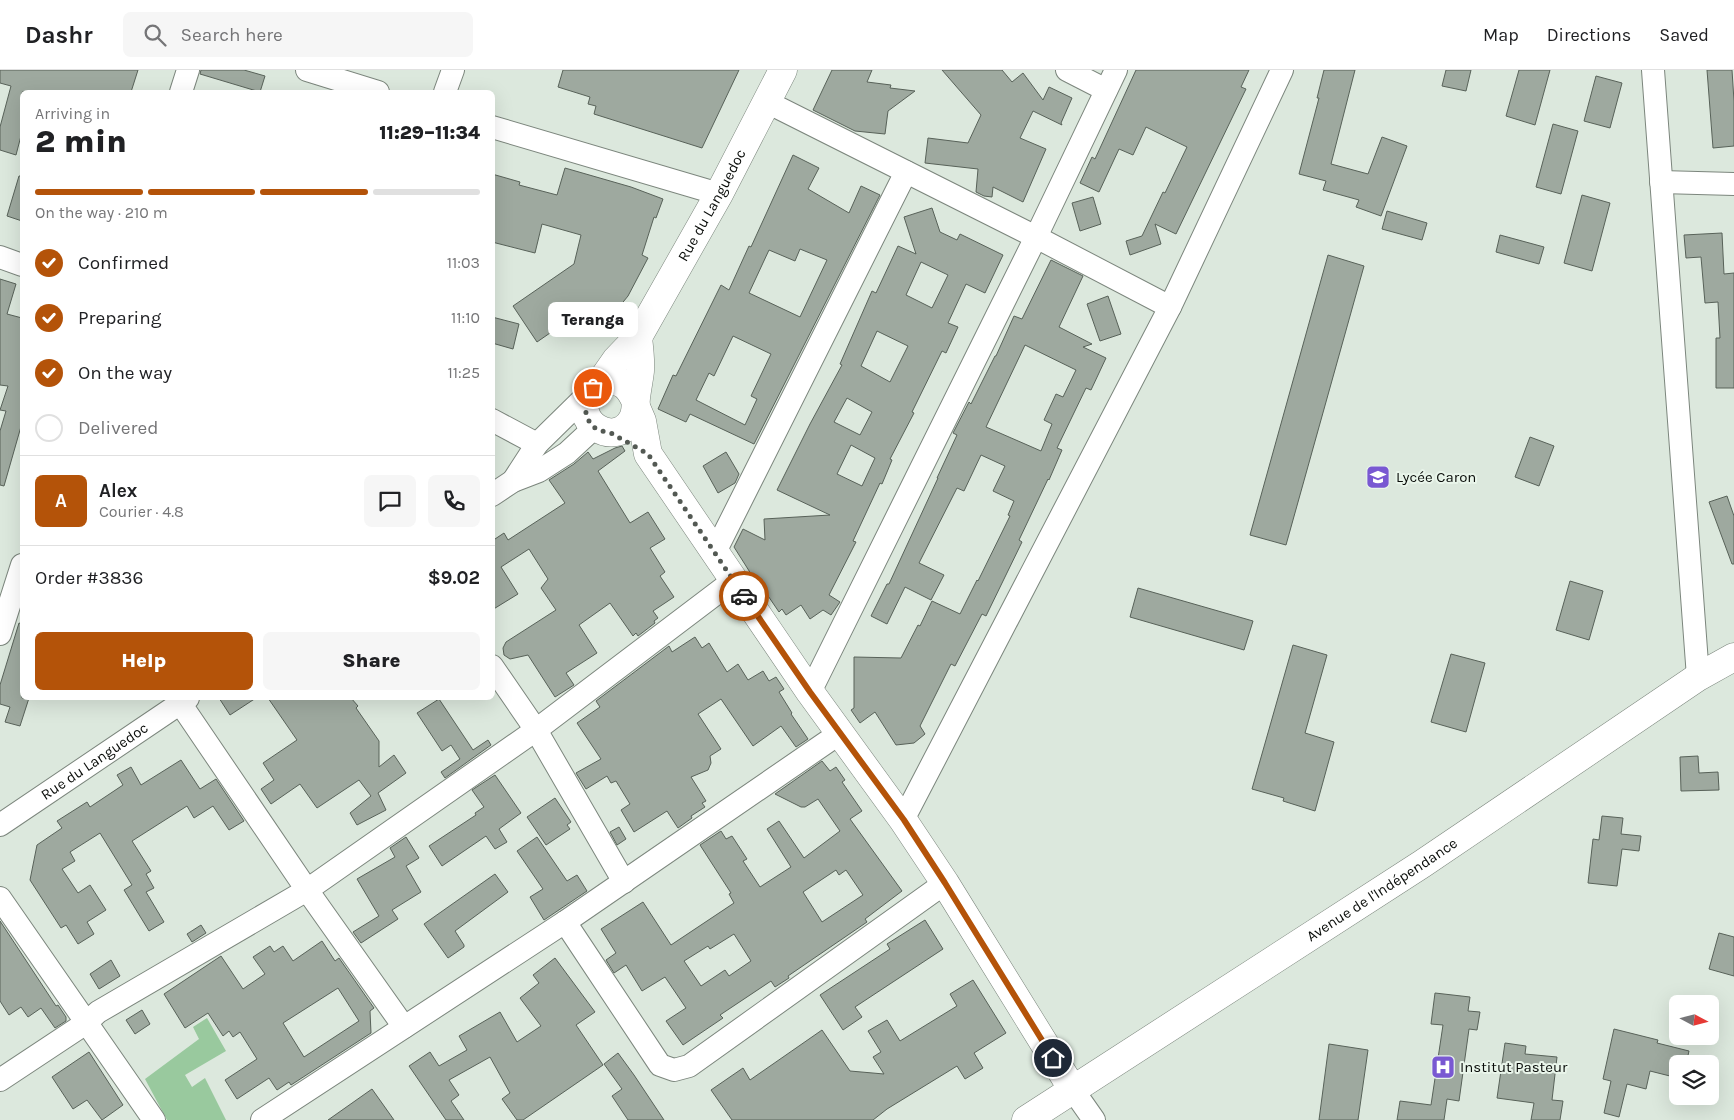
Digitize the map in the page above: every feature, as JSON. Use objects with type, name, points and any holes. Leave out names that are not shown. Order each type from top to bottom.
[{"type":"main road","name":"Rue du Languedoc","points":[[594,389],[616,360],[638,337],[719,194],[783,70]]},
{"type":"main road","points":[[603,430],[618,432],[626,428],[635,415],[640,370],[638,337]]},
{"type":"main road","points":[[648,454],[589,421],[585,404],[594,389],[609,381],[618,382],[632,392],[642,421],[648,454],[810,692],[904,820],[1073,1090]]},
{"type":"main road","name":"Avenue de l'Indépendance","points":[[1026,1120],[1422,864],[1698,677],[1734,657]]},
{"type":"street","points":[[182,90],[188,70]]},
{"type":"street","points":[[307,70],[372,90]]},
{"type":"street","points":[[446,90],[453,70]]},
{"type":"street","points":[[1066,70],[1106,90]]},
{"type":"street","points":[[810,692],[1036,237],[1116,70]]},
{"type":"street","points":[[904,820],[1170,307],[1282,70]]},
{"type":"street","points":[[1653,70],[1698,677]]},
{"type":"street","points":[[767,102],[1036,237],[1170,307]]},
{"type":"street","points":[[495,128],[719,194]]},
{"type":"street","points":[[715,552],[906,172]]},
{"type":"street","points":[[1661,182],[1734,184]]},
{"type":"street","points":[[0,257],[20,264]]},
{"type":"street","points":[[513,481],[537,444],[594,389]]},
{"type":"street","points":[[495,422],[537,444]]},
{"type":"street","points":[[495,493],[513,481],[539,471],[603,430]]},
{"type":"street","points":[[0,634],[20,571]]},
{"type":"street","points":[[0,1080],[86,1023],[98,1012],[307,890],[536,730],[734,580]]},
{"type":"street","points":[[495,670],[536,730],[624,882]]},
{"type":"street","points":[[184,700],[307,890],[404,1027]]},
{"type":"street","name":"Rue du Languedoc","points":[[0,825],[184,700]]},
{"type":"street","points":[[262,1120],[565,922],[840,733]]},
{"type":"street","points":[[565,922],[660,1066],[674,1070],[688,1066],[945,883]]},
{"type":"street","points":[[0,898],[154,1120]]},
{"type":"street","points":[[1073,1090],[1094,1120]]},
{"type":"green space","points":[[207,1018],[226,1051],[185,1075],[192,1087],[205,1078],[226,1120],[167,1120],[145,1079],[199,1039],[193,1027]]},
{"type":"building","points":[[0,70],[138,70],[132,90],[20,90],[20,140],[16,155],[0,150],[0,127],[11,86],[0,83]]},
{"type":"building","points":[[201,70],[244,70],[265,76],[261,90],[253,90],[200,74]]},
{"type":"building","points":[[563,70],[739,70],[702,148],[594,114],[596,106],[588,104],[590,97],[558,87]]},
{"type":"building","points":[[832,70],[872,70],[867,82],[891,85],[890,88],[915,91],[888,111],[885,134],[855,131],[813,110]]},
{"type":"building","points":[[942,70],[1002,70],[1012,82],[1023,73],[1043,100],[1049,87],[1072,98],[1061,123],[1062,125],[1033,111],[1020,138],[1046,149],[1023,202],[993,187],[992,197],[976,192],[978,169],[925,163],[928,138],[968,143],[981,115]]},
{"type":"building","points":[[1136,70],[1249,70],[1241,87],[1246,89],[1176,234],[1155,224],[1161,244],[1130,255],[1126,241],[1142,236],[1187,147],[1146,127],[1133,155],[1119,149],[1099,192],[1080,183],[1092,157],[1095,159]]},
{"type":"building","points":[[1324,70],[1355,70],[1331,164],[1368,174],[1382,137],[1407,146],[1381,216],[1356,207],[1359,200],[1323,190],[1326,181],[1299,174],[1319,98],[1317,98]]},
{"type":"building","points":[[1446,70],[1471,70],[1466,91],[1442,86]]},
{"type":"building","points":[[1519,70],[1550,70],[1535,125],[1506,116]]},
{"type":"building","points":[[1707,70],[1732,70],[1734,146],[1713,148]]},
{"type":"building","points":[[1596,76],[1622,83],[1610,128],[1584,121]]},
{"type":"building","points":[[1553,124],[1578,131],[1561,194],[1536,187]]},
{"type":"building","points":[[793,155],[819,168],[808,189],[849,213],[861,186],[880,195],[754,444],[690,414],[686,422],[658,409],[673,375],[676,376],[721,285],[729,290],[749,246],[751,247]],"holes":[[[800,249],[827,260],[800,317],[749,293],[769,250],[795,261]],[[733,336],[771,354],[751,396],[757,399],[745,425],[696,400],[709,373],[714,376]]]},
{"type":"building","points":[[565,168],[631,187],[663,199],[656,218],[654,217],[642,255],[648,258],[628,296],[606,323],[591,335],[576,315],[537,342],[513,306],[574,264],[581,235],[542,224],[535,253],[495,243],[495,175],[520,182],[519,185],[557,195]]},
{"type":"building","points":[[19,176],[20,176],[20,220],[7,216]]},
{"type":"building","points":[[1582,195],[1610,203],[1592,271],[1564,263]]},
{"type":"building","points":[[1093,197],[1101,224],[1080,231],[1072,203]]},
{"type":"building","points":[[932,208],[940,232],[957,240],[960,234],[1003,255],[985,293],[966,284],[948,323],[958,327],[946,353],[942,351],[912,412],[914,413],[890,459],[892,460],[882,484],[880,483],[853,541],[856,542],[829,595],[840,602],[831,615],[823,610],[810,619],[801,605],[786,615],[782,609],[779,612],[760,584],[758,585],[734,547],[743,529],[765,540],[764,519],[830,515],[777,490],[842,365],[840,364],[872,291],[876,293],[898,246],[916,254],[904,217]],"holes":[[[921,262],[948,275],[932,308],[906,295]],[[877,331],[908,346],[890,382],[861,366]],[[847,398],[872,412],[860,435],[834,422]],[[851,445],[875,458],[862,486],[837,474]]]},
{"type":"building","points":[[1387,211],[1427,223],[1422,240],[1382,229]]},
{"type":"building","points":[[1722,233],[1724,274],[1734,273],[1734,388],[1716,388],[1716,338],[1720,338],[1718,302],[1705,303],[1701,257],[1686,258],[1684,235]]},
{"type":"building","points":[[1500,235],[1544,247],[1539,264],[1496,252]]},
{"type":"building","points":[[1328,255],[1364,266],[1286,545],[1250,535]]},
{"type":"building","points":[[1051,260],[1083,276],[1059,327],[1092,344],[1083,347],[1106,358],[1091,390],[1086,388],[1057,448],[1062,450],[1019,540],[1022,542],[986,616],[982,614],[955,666],[951,664],[920,726],[925,734],[914,743],[896,745],[875,712],[860,723],[851,710],[854,708],[854,657],[901,658],[932,601],[960,614],[978,581],[1010,516],[1008,515],[1014,501],[993,491],[1005,466],[981,455],[964,491],[957,488],[919,563],[944,575],[931,600],[905,587],[887,624],[871,616],[887,584],[889,584],[938,478],[957,435],[953,433],[969,402],[971,404],[1014,316],[1022,319]],"holes":[[[1025,345],[1076,370],[1063,397],[1056,394],[1044,420],[1052,424],[1041,451],[986,427]]]},
{"type":"building","points":[[0,279],[16,284],[7,314],[20,317],[20,430],[4,486],[0,485],[0,431],[6,411],[0,410],[8,386],[0,385]]},
{"type":"building","points":[[1108,296],[1121,334],[1100,341],[1087,304]]},
{"type":"building","points":[[495,318],[519,324],[513,349],[495,344]]},
{"type":"building","points":[[1530,437],[1554,446],[1539,486],[1515,477]]},
{"type":"building","points":[[622,446],[625,451],[598,471],[630,523],[648,512],[665,539],[650,548],[665,572],[660,576],[674,597],[653,611],[658,618],[654,621],[655,623],[638,636],[636,633],[633,636],[610,603],[579,625],[597,653],[566,673],[574,685],[555,697],[528,655],[510,659],[504,655],[503,648],[506,642],[556,610],[541,588],[548,579],[529,549],[501,567],[518,594],[495,608],[495,539],[504,533],[508,540],[565,503],[549,480],[574,464],[588,452],[593,459]]},
{"type":"building","points":[[726,452],[739,474],[735,483],[718,493],[703,466]]},
{"type":"building","points":[[1727,496],[1734,516],[1734,564],[1732,564],[1709,502]]},
{"type":"building","points":[[1570,581],[1603,591],[1589,640],[1556,630]]},
{"type":"building","points":[[1138,588],[1253,621],[1244,650],[1130,617]]},
{"type":"building","points":[[19,623],[20,700],[28,700],[20,726],[5,722],[10,707],[0,704],[0,685]]},
{"type":"building","points":[[695,637],[702,648],[709,643],[727,672],[738,664],[748,680],[763,671],[769,681],[776,677],[784,689],[779,692],[808,739],[796,747],[781,726],[753,746],[721,699],[698,714],[721,749],[710,756],[711,763],[708,770],[691,777],[706,801],[702,803],[705,807],[678,828],[667,811],[634,832],[621,810],[630,804],[616,781],[611,783],[607,776],[586,789],[576,773],[601,759],[577,723],[600,707],[596,701],[669,646],[672,652]]},
{"type":"building","points":[[1293,645],[1327,655],[1305,733],[1334,742],[1315,811],[1283,801],[1284,798],[1252,789]]},
{"type":"building","points":[[1451,654],[1485,663],[1466,732],[1431,722]]},
{"type":"building","points":[[220,700],[253,700],[230,715]]},
{"type":"building","points":[[269,700],[353,700],[358,706],[356,708],[379,741],[379,767],[394,755],[406,773],[378,793],[386,810],[357,825],[350,813],[371,796],[359,780],[317,808],[300,784],[271,804],[261,789],[274,780],[263,763],[297,740]]},
{"type":"building","points":[[440,700],[473,750],[488,740],[491,745],[445,778],[441,772],[460,759],[451,745],[442,751],[417,713]]},
{"type":"building","points":[[1698,756],[1699,773],[1718,772],[1719,790],[1681,791],[1680,757]]},
{"type":"building","points":[[181,760],[200,789],[216,779],[244,821],[229,830],[213,806],[194,818],[187,806],[132,841],[151,871],[146,874],[154,888],[146,892],[164,922],[149,931],[124,890],[132,885],[100,833],[70,852],[75,861],[62,869],[78,893],[90,885],[106,910],[87,922],[94,934],[78,944],[66,925],[61,928],[30,880],[37,845],[62,828],[57,821],[87,802],[90,807],[123,785],[117,775],[131,767],[141,785]]},
{"type":"building","points":[[822,761],[830,771],[836,767],[845,780],[842,782],[862,811],[850,819],[902,891],[865,919],[867,922],[788,976],[789,978],[775,987],[771,981],[720,1015],[723,1018],[683,1045],[666,1021],[686,1008],[665,977],[642,991],[626,965],[614,973],[606,960],[616,953],[601,929],[643,902],[671,945],[734,903],[729,894],[731,893],[700,845],[721,831],[726,839],[732,836],[747,859],[743,861],[760,887],[791,867],[767,829],[779,821],[804,858],[840,831],[818,799],[805,807],[801,807],[775,794]],"holes":[[[836,870],[839,875],[846,870],[863,895],[822,922],[803,892]],[[734,934],[751,961],[729,976],[725,970],[701,986],[684,961],[708,946],[710,949]]]},
{"type":"building","points":[[495,775],[521,813],[499,829],[507,842],[495,849],[486,836],[442,866],[429,846],[476,815],[475,813],[484,807],[472,790]]},
{"type":"building","points":[[555,798],[571,822],[567,825],[570,829],[546,845],[527,817]]},
{"type":"building","points":[[1602,816],[1623,818],[1621,834],[1641,836],[1639,851],[1622,849],[1617,886],[1588,883],[1593,839],[1599,840]]},
{"type":"building","points":[[619,827],[626,839],[617,845],[610,832]]},
{"type":"building","points":[[406,837],[419,858],[406,866],[421,892],[392,910],[398,919],[361,943],[353,932],[379,916],[357,879],[395,857],[390,848]]},
{"type":"building","points":[[537,837],[567,881],[577,875],[587,891],[544,920],[530,897],[543,889],[517,851]]},
{"type":"building","points":[[495,874],[508,892],[455,931],[464,947],[448,958],[424,924]]},
{"type":"building","points":[[925,920],[943,949],[855,1007],[862,1017],[843,1030],[820,995],[890,949],[887,944]]},
{"type":"building","points":[[0,921],[56,1006],[58,1005],[66,1017],[66,1021],[55,1028],[41,1008],[28,1017],[21,1007],[9,1015],[0,1001]]},
{"type":"building","points":[[201,925],[206,933],[192,942],[187,934]]},
{"type":"building","points":[[1719,933],[1734,937],[1734,976],[1709,969]]},
{"type":"building","points":[[322,941],[335,961],[339,958],[374,1008],[370,1011],[371,1033],[291,1085],[289,1082],[277,1090],[269,1078],[237,1099],[225,1080],[257,1059],[240,1032],[233,1037],[229,1031],[223,1036],[208,1013],[185,1028],[164,994],[221,956],[243,989],[265,974],[253,957],[270,946],[274,952],[283,946],[293,961]],"holes":[[[338,988],[359,1021],[304,1057],[283,1023]]]},
{"type":"building","points":[[555,958],[595,1012],[576,1025],[603,1065],[523,1120],[517,1120],[502,1099],[510,1093],[490,1057],[449,1080],[459,1095],[451,1101],[464,1120],[446,1120],[409,1066],[430,1052],[439,1066],[467,1050],[459,1036],[500,1012],[517,1042],[541,1026],[520,998],[539,983],[533,975]]},
{"type":"building","points":[[111,960],[120,976],[99,989],[90,974]]},
{"type":"building","points":[[973,980],[1006,1033],[974,1053],[983,1068],[965,1079],[957,1066],[887,1109],[873,1120],[732,1120],[711,1090],[743,1068],[750,1080],[822,1030],[850,1071],[884,1074],[873,1057],[881,1052],[868,1031],[887,1020],[900,1041],[957,1006],[950,994]]},
{"type":"building","points":[[1435,993],[1470,997],[1468,1011],[1480,1012],[1477,1030],[1469,1029],[1459,1101],[1447,1099],[1444,1120],[1397,1120],[1400,1101],[1431,1105],[1443,1025],[1431,1024]]},
{"type":"building","points":[[142,1010],[150,1024],[135,1034],[126,1020]]},
{"type":"building","points":[[1614,1029],[1658,1040],[1657,1043],[1689,1051],[1688,1055],[1669,1055],[1669,1076],[1650,1071],[1646,1089],[1627,1084],[1619,1117],[1604,1113],[1611,1081],[1603,1079]]},
{"type":"building","points":[[1505,1043],[1526,1046],[1525,1054],[1557,1057],[1552,1100],[1563,1101],[1560,1120],[1531,1120],[1534,1103],[1497,1098]]},
{"type":"building","points":[[1329,1044],[1368,1050],[1358,1120],[1319,1120]]},
{"type":"building","points":[[89,1052],[123,1105],[102,1120],[87,1100],[73,1109],[52,1077]]},
{"type":"building","points":[[618,1053],[664,1120],[628,1120],[612,1096],[622,1089],[604,1064]]},
{"type":"building","points":[[372,1089],[394,1120],[328,1120]]},
{"type":"way so far","points":[[593,388],[587,395],[585,404],[589,421],[595,428],[611,433],[648,454],[744,596]]},
{"type":"place","name":"Teranga","points":[[593,388]]},
{"type":"place","name":"Lycée Caron","points":[[1378,477]]},
{"type":"place","name":"Institut Pasteur","points":[[1443,1067]]},
{"type":"route","points":[[744,596],[810,692],[904,820],[1053,1058]]}]
